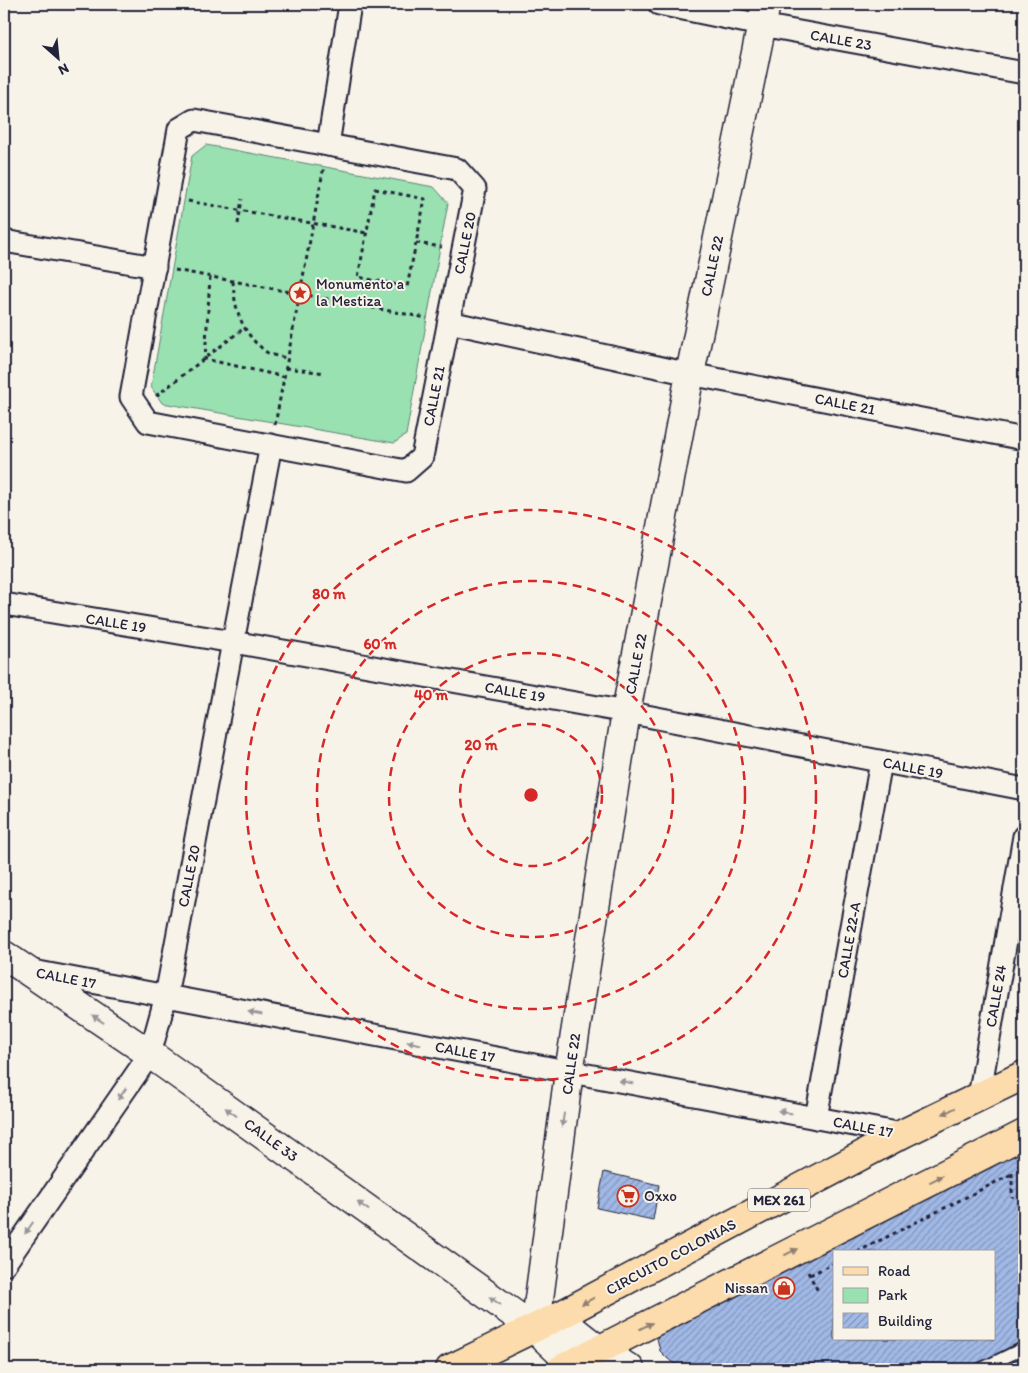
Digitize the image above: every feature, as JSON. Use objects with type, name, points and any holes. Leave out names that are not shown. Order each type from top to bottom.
[{"type":"main road","name":"CIRCUITO COLONIAS","points":[[450,1369],[546,1323],[902,1134],[1024,1075]]},
{"type":"main road","points":[[571,1367],[599,1350],[1024,1134]]},
{"type":"street","points":[[4,241],[162,268],[179,129],[194,120],[328,145],[350,4]]},
{"type":"street","name":"CALLE 23","points":[[659,4],[764,15],[1024,73]]},
{"type":"street","name":"CALLE 22","points":[[546,1323],[569,1072],[626,712],[690,374],[764,15]]},
{"type":"street","name":"CALLE 20","points":[[328,145],[457,169],[475,189],[440,320]]},
{"type":"street","name":"CALLE 21","points":[[162,268],[131,397],[148,422],[406,471],[422,457],[440,320],[690,374],[1024,439]]},
{"type":"street","name":"CALLE 20","points":[[4,1265],[150,1054],[166,996],[271,445]]},
{"type":"street","name":"CALLE 19","points":[[4,604],[233,642],[626,712],[1024,789]]},
{"type":"street","name":"CALLE 22-A","points":[[816,1118],[881,762]]},
{"type":"street","name":"CALLE 24","points":[[979,1096],[1024,836]]},
{"type":"street","name":"CALLE 33","points":[[4,955],[546,1323]]},
{"type":"street","name":"CALLE 17","points":[[27,970],[902,1134]]},
{"type":"street","points":[[546,1323],[599,1350],[630,1369]]},
{"type":"street","points":[[546,1323],[571,1367]]},
{"type":"lane","points":[[981,1369],[1024,1348]]},
{"type":"path","points":[[271,445],[328,145]]},
{"type":"path","points":[[375,189],[425,199],[408,287],[358,277],[367,233],[375,189]]},
{"type":"path","points":[[238,224],[242,199]]},
{"type":"path","points":[[182,200],[367,233]]},
{"type":"path","points":[[416,243],[445,248]]},
{"type":"path","points":[[162,268],[440,320]]},
{"type":"path","points":[[205,358],[210,277]]},
{"type":"path","points":[[233,280],[234,298],[238,315],[244,328],[269,353],[288,358]]},
{"type":"path","points":[[154,397],[244,328]]},
{"type":"path","points":[[205,358],[285,377]]},
{"type":"path","points":[[286,368],[325,373]]},
{"type":"path","points":[[1012,1166],[1012,1198]]},
{"type":"path","points":[[861,1250],[1012,1174]]},
{"type":"path","points":[[818,1291],[811,1277],[833,1264]]},
{"type":"green space","points":[[206,145],[434,187],[448,203],[406,435],[394,443],[162,403],[151,387],[192,156]]},
{"type":"building","name":"Nissan","points":[[1024,1144],[1024,1369],[684,1369],[668,1359],[660,1351],[657,1338],[660,1330]]},
{"type":"building","name":"Oxxo","points":[[604,1172],[659,1185],[653,1220],[597,1208]]},
{"type":"place","name":"Monumento a la Mestiza","points":[[300,293]]},
{"type":"place","name":"Oxxo","points":[[628,1196]]},
{"type":"place","name":"Nissan","points":[[784,1288]]}]
